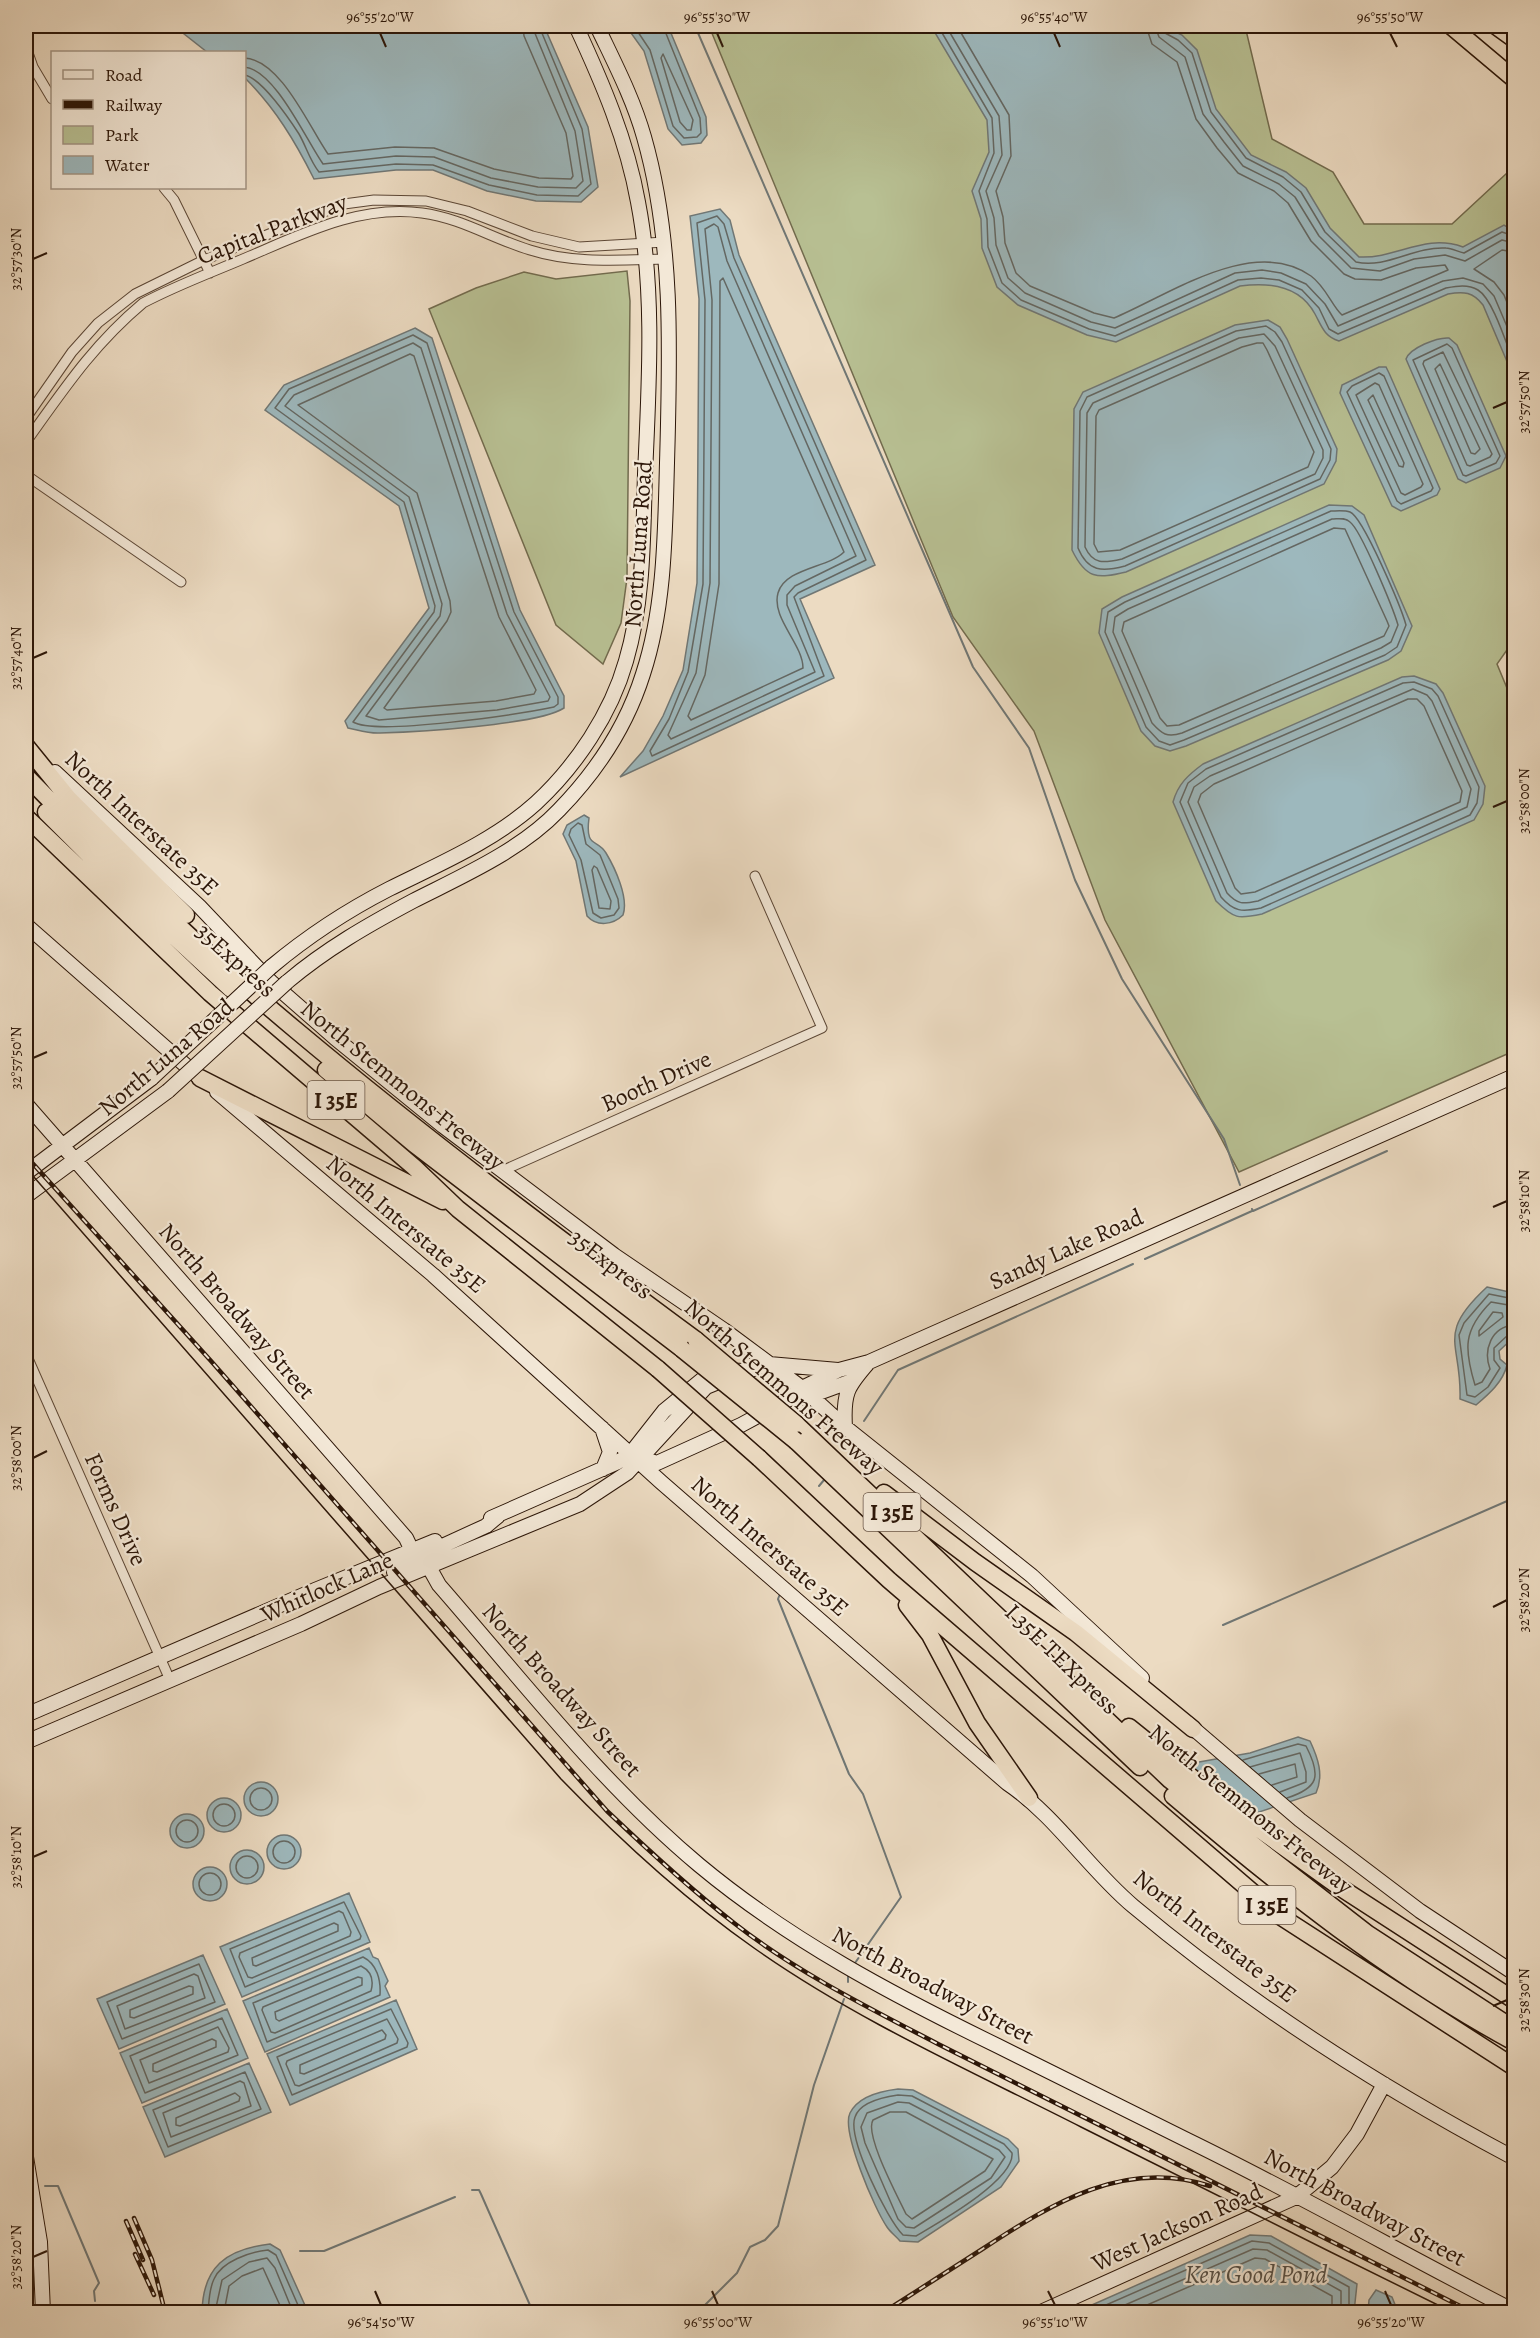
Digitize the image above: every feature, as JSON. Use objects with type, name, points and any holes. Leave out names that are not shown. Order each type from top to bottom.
[{"type":"highway","points":[[1451,26],[1515,79]]},
{"type":"highway","points":[[1496,26],[1515,39]]},
{"type":"highway","points":[[26,745],[69,799],[278,1003],[296,1030]]},
{"type":"highway","name":"North Stemmons Freeway","points":[[26,776],[234,977],[296,1030],[486,1184],[696,1340],[796,1424],[804,1438],[1062,1675],[1170,1780],[1368,1934],[1515,2029]]},
{"type":"highway","name":"35Express","points":[[26,790],[126,892],[225,984],[414,1144],[682,1349]]},
{"type":"highway","name":"I 35E","points":[[26,817],[210,993],[414,1167],[459,1209],[658,1369],[759,1458],[889,1580],[1280,1916],[1515,2067]]},
{"type":"highway","points":[[200,1078],[459,1209]]},
{"type":"highway","name":"I 35E TEXpress","points":[[682,1349],[804,1438],[1158,1784],[1263,1872],[1390,1965],[1471,2019],[1515,2042]]},
{"type":"highway","points":[[804,1438],[839,1453],[873,1484],[975,1562],[1086,1641],[1193,1729]]},
{"type":"highway","points":[[889,1580],[930,1635],[977,1723],[1029,1798]]},
{"type":"highway","points":[[1062,1675],[1231,1809],[1338,1886],[1515,2000]]},
{"type":"main road","name":"North Luna Road","points":[[26,1173],[152,1078],[271,967],[307,937],[339,916],[500,830],[535,804],[583,749],[608,705],[626,662],[638,610],[650,344],[644,243],[638,202],[628,160],[608,97],[576,26]]},
{"type":"main road","name":"North Luna Road","points":[[26,1196],[168,1091],[317,957],[357,931],[469,873],[522,840],[557,812],[590,775],[626,721],[643,676],[657,627],[666,511],[669,381],[666,259],[659,202],[644,136],[622,77],[597,26]]},
{"type":"main road","name":"North Interstate 35E","points":[[26,745],[199,906],[271,982],[443,1126],[614,1255],[807,1393],[845,1427],[1032,1576],[1193,1729],[1300,1820],[1420,1911],[1515,1973]]},
{"type":"main road","name":"North Interstate 35E","points":[[26,925],[200,1078],[433,1275],[1007,1783],[1029,1798],[1131,1905],[1296,2028],[1384,2084],[1515,2158]]},
{"type":"main road","name":"Sandy Lake Road","points":[[637,1457],[657,1463],[791,1398],[807,1393],[839,1370],[869,1362],[1515,1076]]},
{"type":"main road","name":"North Broadway Street","points":[[26,1104],[391,1520],[413,1550]]},
{"type":"main road","points":[[845,1427],[844,1400],[854,1380],[869,1362]]},
{"type":"main road","points":[[637,1457],[706,1387],[769,1364],[839,1370]]},
{"type":"main road","points":[[807,1393],[854,1380]]},
{"type":"main road","points":[[597,1421],[610,1452],[603,1469]]},
{"type":"main road","name":"Whitlock Lane","points":[[26,1715],[159,1656],[603,1469],[637,1457]]},
{"type":"main road","name":"Whitlock Lane","points":[[26,1742],[301,1624],[379,1587],[579,1504],[614,1483],[637,1457]]},
{"type":"main road","points":[[429,1567],[425,1560],[427,1553],[486,1526],[498,1515]]},
{"type":"main road","points":[[379,1587],[378,1579],[410,1564],[414,1557],[413,1550]]},
{"type":"main road","name":"North Broadway Street","points":[[429,1567],[439,1585],[645,1816],[699,1865],[745,1901],[825,1954],[931,2014],[1233,2163],[1515,2311]]},
{"type":"main road","name":"West Jackson Road","points":[[1041,2313],[1296,2197],[1332,2167],[1357,2134],[1384,2084]]},
{"type":"main road","points":[[26,2157],[40,2242],[43,2313]]},
{"type":"street","points":[[26,47],[33,67],[51,97]]},
{"type":"street","points":[[165,189],[174,200],[210,273]]},
{"type":"street","name":"Capital Parkway","points":[[26,418],[72,352],[98,323],[144,289],[204,260],[344,204],[374,200],[426,201],[468,210],[531,236],[562,244],[614,247],[664,242]]},
{"type":"street","name":"Capital Parkway","points":[[26,442],[95,347],[120,321],[143,303],[341,219],[391,211],[423,213],[454,220],[530,250],[572,259],[666,259]]},
{"type":"street","points":[[26,476],[181,582]]},
{"type":"street","name":"Booth Drive","points":[[504,1170],[822,1028],[755,876]]},
{"type":"street","name":"Forms Drive","points":[[26,1354],[170,1680]]},
{"type":"green space","points":[[709,26],[1245,26],[1272,139],[1333,172],[1364,224],[1452,224],[1507,173],[1514,180],[1514,625],[1512,628],[1514,640],[1497,664],[1514,705],[1514,1051],[1239,1172],[1105,920],[1034,731],[953,617]]},
{"type":"green space","points":[[627,271],[630,301],[627,578],[621,623],[603,664],[556,625],[429,309],[476,288],[524,272],[556,279]]},
{"type":"water","points":[[174,26],[544,26],[588,127],[598,187],[581,202],[536,201],[487,191],[433,170],[396,170],[314,179],[284,125],[246,79],[246,51],[206,51]]},
{"type":"water","points":[[626,26],[668,26],[706,117],[707,135],[701,143],[682,145],[668,129],[644,51]]},
{"type":"water","points":[[931,26],[1163,26],[1182,35],[1197,50],[1216,109],[1251,155],[1286,172],[1306,188],[1330,228],[1359,257],[1373,257],[1436,243],[1449,243],[1463,247],[1504,225],[1514,231],[1514,378],[1483,305],[1476,297],[1463,293],[1448,294],[1339,341],[1327,334],[1309,305],[1301,297],[1273,286],[1240,286],[1116,342],[1087,335],[1018,305],[997,287],[982,248],[981,219],[972,191],[989,152],[987,120]]},
{"type":"water","points":[[720,209],[730,220],[739,255],[875,565],[800,599],[834,678],[620,777],[643,751],[663,716],[683,670],[697,583],[699,299],[690,216]]},
{"type":"water","points":[[1268,320],[1280,327],[1287,339],[1337,449],[1336,461],[1324,484],[1126,572],[1100,576],[1088,572],[1082,567],[1072,550],[1074,409],[1083,392],[1235,325]]},
{"type":"water","points":[[415,328],[432,338],[520,610],[564,696],[564,708],[550,714],[504,723],[376,733],[348,728],[345,721],[429,608],[399,506],[265,410],[284,385]]},
{"type":"water","points":[[1449,338],[1457,345],[1506,456],[1500,468],[1466,483],[1458,479],[1406,359],[1424,344]]},
{"type":"water","points":[[1379,367],[1386,367],[1389,373],[1440,489],[1437,495],[1401,511],[1392,506],[1340,393],[1342,385]]},
{"type":"water","points":[[1329,505],[1352,506],[1364,515],[1412,626],[1401,651],[1388,660],[1186,746],[1170,751],[1155,746],[1141,731],[1099,633],[1102,609],[1122,597]]},
{"type":"water","points":[[1414,676],[1436,684],[1443,693],[1485,786],[1483,804],[1474,820],[1262,914],[1242,917],[1227,911],[1216,901],[1173,802],[1184,780],[1203,764],[1402,677]]},
{"type":"water","points":[[584,815],[589,818],[590,839],[603,848],[623,892],[623,915],[610,923],[595,922],[587,916],[576,861],[563,834],[567,825]]},
{"type":"water","points":[[1487,1287],[1514,1293],[1514,1337],[1499,1351],[1500,1359],[1507,1365],[1502,1377],[1476,1405],[1460,1399],[1456,1329],[1471,1303]]},
{"type":"water","points":[[1298,1737],[1310,1741],[1318,1760],[1320,1780],[1316,1793],[1244,1817],[1182,1765],[1250,1753]]},
{"type":"water","points":[[261,1782],[273,1787],[278,1799],[273,1811],[261,1816],[249,1811],[244,1799],[249,1787]]},
{"type":"water","points":[[224,1798],[236,1803],[241,1815],[236,1827],[224,1832],[212,1827],[207,1815],[212,1803]]},
{"type":"water","points":[[187,1814],[199,1819],[204,1831],[199,1843],[187,1848],[175,1843],[170,1831],[175,1819]]},
{"type":"water","points":[[284,1835],[296,1840],[301,1852],[296,1864],[284,1869],[272,1864],[267,1852],[272,1840]]},
{"type":"water","points":[[247,1850],[259,1855],[264,1867],[259,1879],[247,1884],[235,1879],[230,1867],[235,1855]]},
{"type":"water","points":[[210,1867],[222,1872],[227,1884],[222,1896],[210,1901],[198,1896],[193,1884],[198,1872]]},
{"type":"water","points":[[349,1893],[370,1942],[242,1997],[220,1947]]},
{"type":"water","points":[[369,1948],[373,1957],[378,1959],[388,1981],[385,1986],[390,1997],[265,2052],[243,2001]]},
{"type":"water","points":[[203,1955],[225,2004],[119,2049],[97,1999]]},
{"type":"water","points":[[396,2000],[417,2049],[290,2105],[267,2054]]},
{"type":"water","points":[[227,2009],[248,2058],[142,2103],[120,2053]]},
{"type":"water","points":[[249,2063],[271,2112],[165,2157],[143,2107]]},
{"type":"water","points":[[913,2090],[1008,2139],[1018,2149],[1019,2161],[1001,2187],[918,2242],[900,2241],[887,2227],[868,2188],[850,2136],[850,2113],[858,2103],[884,2091]]},
{"type":"water","name":"Ken Good Pond","points":[[1250,2235],[1271,2236],[1357,2284],[1354,2312],[1076,2312]]},
{"type":"water","points":[[270,2244],[280,2250],[308,2312],[202,2312],[207,2283],[212,2272],[220,2263],[241,2250]]},
{"type":"water","name":"Ken Good Pond","points":[[1376,2290],[1392,2297],[1396,2307],[1405,2312],[1368,2312],[1369,2300]]},
{"type":"waterway","points":[[695,26],[973,667],[1029,748],[1075,880],[1122,979],[1224,1139],[1240,1185]]},
{"type":"waterway","points":[[1252,1209],[1253,1211],[1387,1151]]},
{"type":"waterway","points":[[1145,1259],[1252,1211]]},
{"type":"waterway","points":[[864,1421],[898,1370],[1133,1264]]},
{"type":"waterway","points":[[819,1486],[824,1480]]},
{"type":"waterway","points":[[1223,1625],[1514,1498]]},
{"type":"waterway","points":[[780,1594],[778,1599],[849,1774],[863,1794],[901,1897],[855,1963]]},
{"type":"waterway","points":[[848,1973],[848,1982]]},
{"type":"waterway","points":[[698,2312],[737,2273],[750,2247],[765,2240],[778,2226],[814,2085],[844,1999]]},
{"type":"waterway","points":[[45,2186],[58,2186],[99,2283],[94,2291],[95,2301]]},
{"type":"waterway","points":[[472,2190],[479,2190],[533,2312]]},
{"type":"waterway","points":[[300,2251],[324,2251],[455,2197]]},
{"type":"tram line","points":[[26,1168],[561,1779],[630,1847],[703,1910],[793,1974],[873,2022],[1452,2312]]},
{"type":"railway","points":[[26,1156],[211,1361],[607,1811],[717,1910],[782,1957],[886,2017],[1472,2312]]},
{"type":"railway","points":[[884,2312],[1036,2215],[1091,2190],[1119,2181],[1149,2178],[1179,2179],[1210,2186]]},
{"type":"railway","points":[[134,2218],[152,2260],[165,2312]]},
{"type":"railway","points":[[126,2221],[143,2260]]},
{"type":"railway","points":[[135,2254],[154,2295]]}]
